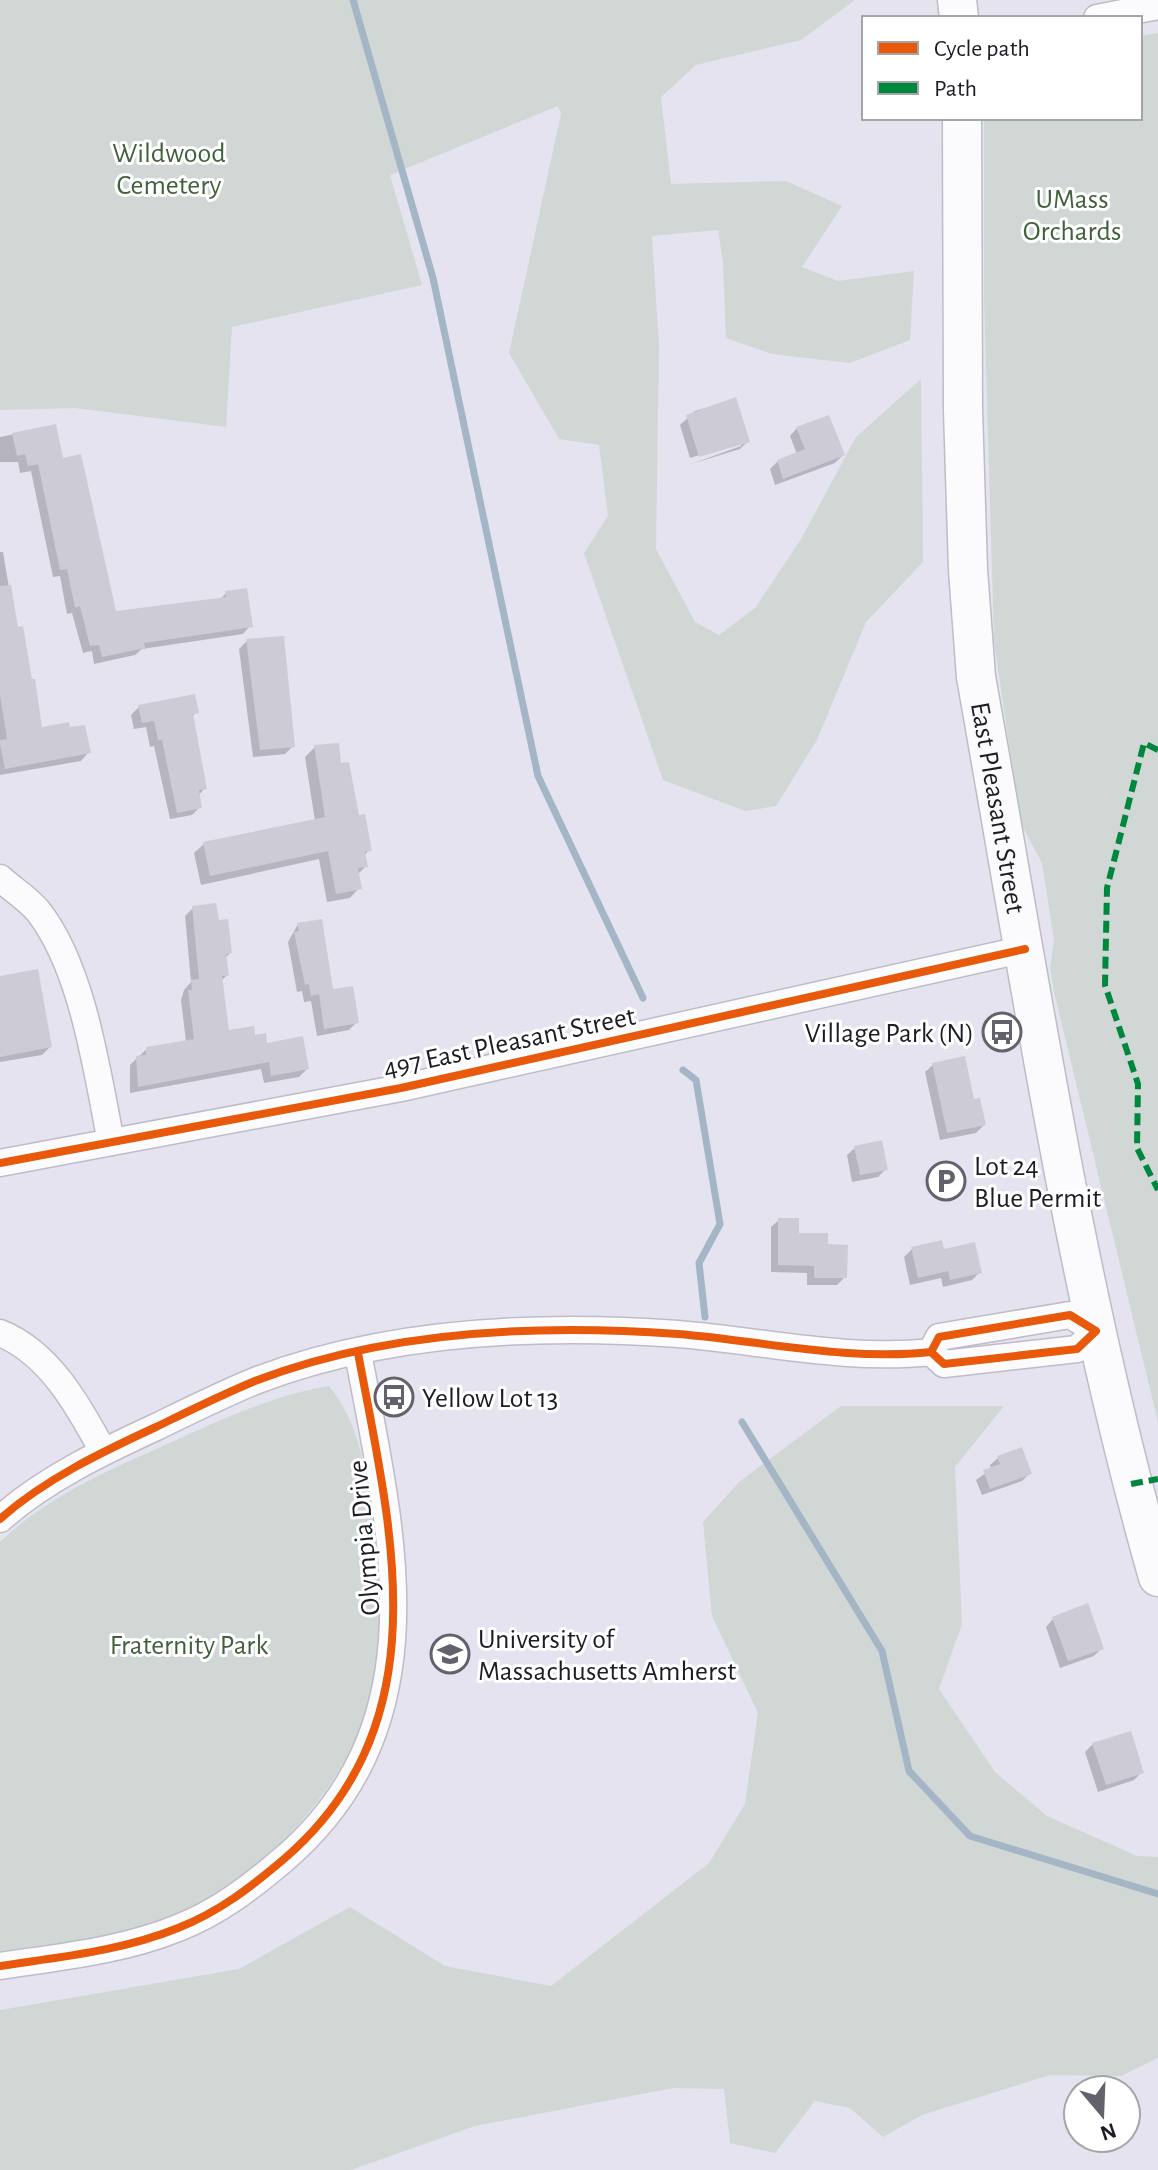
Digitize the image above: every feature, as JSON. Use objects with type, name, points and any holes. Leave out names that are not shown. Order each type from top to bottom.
[{"type":"main road","name":"East Pleasant Street","points":[[962,120],[963,410],[968,570],[976,677],[1096,1331],[1131,1484],[1158,1577]]},
{"type":"street","points":[[1107,16],[1158,6]]},
{"type":"street","points":[[0,878],[38,911],[69,969],[87,1022],[111,1142]]},
{"type":"street","name":"497 East Pleasant Street","points":[[0,1163],[401,1088],[1025,949]]},
{"type":"street","points":[[0,1519],[33,1493],[103,1451],[255,1381],[310,1363],[433,1337],[502,1330],[678,1334],[770,1347],[893,1355],[931,1352],[939,1337],[1070,1315],[1096,1331]]},
{"type":"street","points":[[0,1333],[43,1362],[62,1384],[103,1451]]},
{"type":"street","name":"Olympia Drive","points":[[0,1966],[138,1941],[217,1910],[252,1887],[298,1847],[327,1816],[350,1781],[383,1701],[394,1615],[386,1489],[358,1353]]},
{"type":"green space","name":"Wildwood Cemetery","points":[[0,0],[855,0],[801,40],[696,65],[661,97],[671,184],[786,181],[842,206],[802,267],[838,281],[914,271],[910,340],[850,363],[772,354],[726,338],[723,263],[718,230],[652,236],[659,346],[656,549],[695,622],[719,635],[755,608],[801,539],[856,437],[921,379],[923,562],[866,622],[817,740],[776,806],[745,811],[663,780],[584,553],[608,516],[599,445],[559,439],[509,353],[561,114],[558,106],[390,175],[422,285],[232,327],[226,427],[75,408],[0,410]]},
{"type":"green space","name":"UMass Orchards","points":[[1158,33],[1158,1422],[1054,992],[1050,968],[1054,941],[1042,863],[1020,822],[994,640],[984,300],[984,120],[1142,120],[1142,36]]},
{"type":"green space","name":"Fraternity Park","points":[[329,1386],[351,1422],[358,1443],[368,1487],[373,1531],[381,1630],[376,1689],[371,1713],[364,1727],[336,1775],[293,1830],[268,1855],[211,1897],[149,1925],[75,1941],[0,1951],[0,1542],[61,1496],[105,1473],[250,1408]]},
{"type":"green space","points":[[841,1406],[1004,1406],[955,1467],[962,1624],[939,1689],[995,1772],[1047,1816],[1137,1856],[1158,1857],[1158,2058],[1125,2074],[1050,2075],[922,2115],[883,2137],[850,2108],[815,2101],[775,2153],[730,2143],[724,2089],[673,2088],[475,2126],[351,2170],[0,2170],[0,2010],[239,1969],[350,1907],[445,1966],[551,1986],[709,1863],[745,1804],[758,1713],[712,1616],[703,1522],[739,1482]]},
{"type":"building","points":[[736,397],[750,442],[699,457],[686,415]]},
{"type":"building","points":[[829,415],[845,455],[783,479],[777,460],[805,449],[796,427]]},
{"type":"building","points":[[56,424],[63,458],[81,454],[116,611],[226,597],[225,591],[247,588],[253,627],[144,643],[145,648],[102,657],[99,645],[90,646],[80,606],[75,608],[67,569],[60,570],[38,464],[28,466],[25,454],[17,456],[12,433]]},
{"type":"building","points":[[11,585],[18,627],[23,626],[32,679],[35,679],[42,727],[69,722],[70,727],[85,725],[91,753],[5,769],[0,744],[0,740],[7,739],[0,695],[0,586]]},
{"type":"building","points":[[284,636],[295,747],[260,750],[246,639]]},
{"type":"building","points":[[195,694],[199,713],[193,714],[207,789],[199,790],[202,808],[177,813],[162,740],[158,740],[154,721],[142,723],[138,705]]},
{"type":"building","points":[[339,743],[341,763],[349,762],[359,815],[365,814],[372,851],[365,852],[368,867],[358,868],[362,889],[336,894],[328,851],[210,876],[203,842],[325,817],[314,745]]},
{"type":"building","points":[[216,903],[219,920],[228,919],[232,953],[226,954],[229,976],[222,976],[229,1030],[254,1026],[255,1035],[266,1033],[267,1043],[303,1036],[309,1069],[271,1076],[269,1062],[138,1087],[136,1056],[146,1055],[146,1047],[194,1039],[188,990],[192,990],[191,980],[199,979],[192,906]]},
{"type":"building","points":[[322,919],[333,989],[353,986],[359,1023],[324,1029],[319,994],[311,996],[309,984],[305,985],[294,932],[299,931],[297,923]]},
{"type":"building","points":[[38,969],[52,1047],[0,1057],[0,976]]},
{"type":"building","points":[[965,1056],[974,1099],[980,1098],[986,1125],[947,1133],[932,1063]]},
{"type":"building","points":[[882,1140],[888,1170],[860,1175],[854,1146]]},
{"type":"building","points":[[778,1218],[799,1218],[799,1233],[828,1233],[828,1244],[848,1245],[847,1278],[814,1278],[814,1266],[778,1265]]},
{"type":"building","points":[[942,1240],[944,1249],[975,1242],[982,1273],[950,1280],[948,1271],[918,1278],[911,1247]]},
{"type":"building","points":[[1022,1447],[1032,1474],[990,1489],[983,1470],[1000,1464],[997,1456]]},
{"type":"building","points":[[1088,1603],[1104,1649],[1068,1661],[1052,1617]]},
{"type":"building","points":[[1131,1731],[1144,1773],[1106,1785],[1092,1743]]},
{"type":"waterway","points":[[353,0],[433,278],[538,776],[643,998]]},
{"type":"waterway","points":[[683,1070],[696,1080],[720,1224],[699,1263],[705,1317]]},
{"type":"waterway","points":[[742,1422],[882,1651],[909,1771],[970,1836],[1158,1894]]},
{"type":"marked path","points":[[1158,750],[1144,743],[1107,888],[1105,985],[1138,1084],[1137,1148],[1158,1190]]},
{"type":"marked path","points":[[1131,1484],[1158,1479]]},
{"type":"cycle path","points":[[0,1163],[401,1088],[1025,949]]},
{"type":"cycle path","points":[[0,1519],[36,1491],[75,1467],[242,1386],[305,1364],[410,1341],[518,1331],[625,1331],[710,1337],[836,1352],[931,1352],[944,1364],[1077,1349],[1096,1331],[1070,1315],[939,1337],[931,1352]]},
{"type":"cycle path","points":[[0,1966],[113,1948],[193,1922],[234,1898],[272,1869],[334,1805],[367,1747],[386,1685],[393,1621],[391,1555],[383,1487],[358,1353]]},
{"type":"place","name":"Village Park (N)","points":[[1002,1032]]},
{"type":"place","name":"Lot 24 Blue Permit","points":[[946,1181]]},
{"type":"place","name":"Yellow Lot 13","points":[[394,1397]]},
{"type":"place","name":"University of Massachusetts Amherst","points":[[450,1654]]}]
